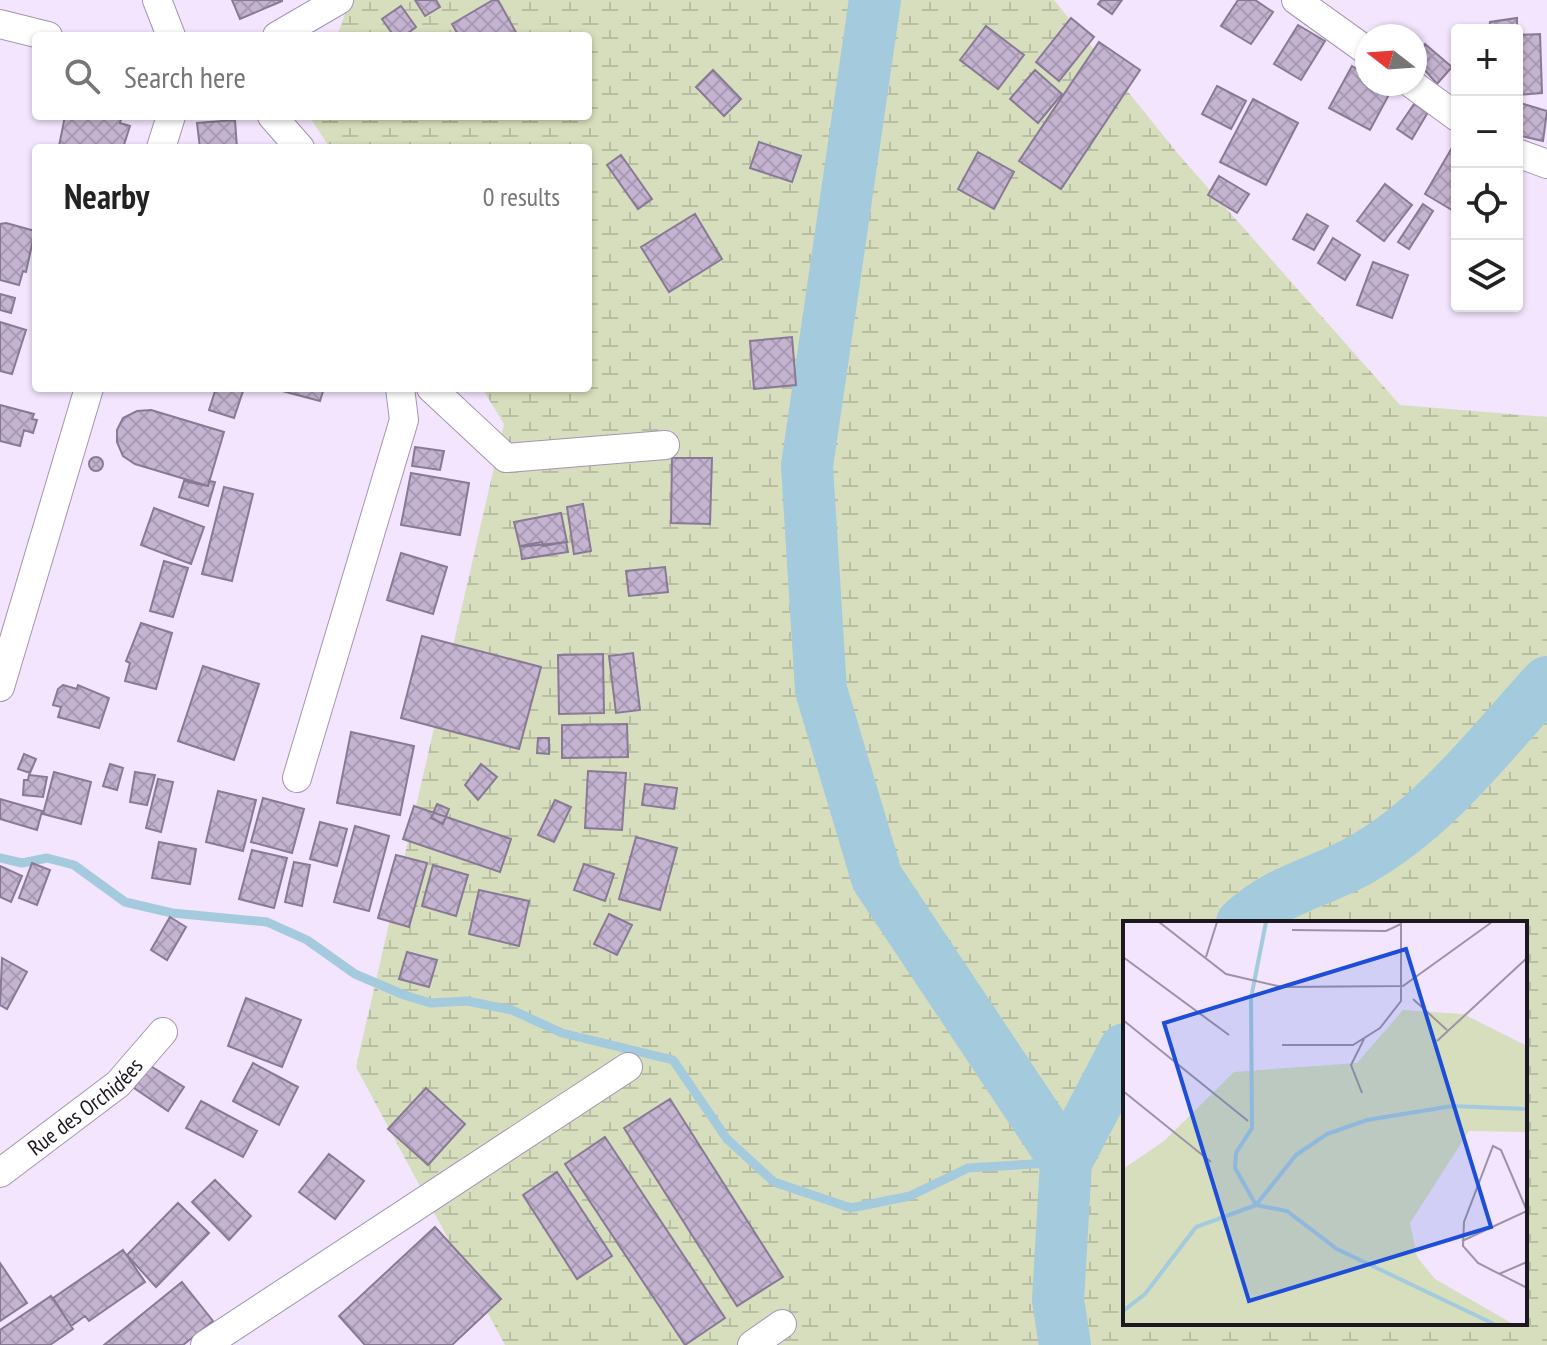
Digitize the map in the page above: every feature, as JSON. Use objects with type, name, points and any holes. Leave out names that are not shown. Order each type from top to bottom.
[{"type":"street","points":[[157,0],[169,32]]},
{"type":"street","points":[[284,32],[339,0]]},
{"type":"street","points":[[1296,0],[1355,42]]},
{"type":"street","points":[[0,24],[32,32]]},
{"type":"street","points":[[1427,95],[1451,113]]},
{"type":"street","points":[[162,144],[170,120]]},
{"type":"street","points":[[276,120],[296,144]]},
{"type":"street","points":[[1523,155],[1547,164]]},
{"type":"street","points":[[0,687],[88,392]]},
{"type":"street","points":[[297,778],[404,420],[400,392]]},
{"type":"street","points":[[435,392],[506,458],[665,445]]},
{"type":"street","name":"Rue des Orchidées","points":[[0,1173],[118,1084],[163,1032]]},
{"type":"street","points":[[205,1345],[628,1067]]},
{"type":"street","points":[[752,1345],[782,1324]]},
{"type":"green space","points":[[350,0],[1054,0],[1179,155],[1400,405],[1547,417],[1547,1345],[505,1345],[356,1067],[504,424],[484,392],[592,392],[592,144],[327,144],[312,120],[592,120],[592,32],[338,32]]},
{"type":"building","points":[[232,0],[282,0],[282,1],[240,19]]},
{"type":"building","points":[[415,0],[436,0],[440,7],[425,16]]},
{"type":"building","points":[[498,0],[516,32],[457,32],[452,24]]},
{"type":"building","points":[[1101,0],[1122,0],[1112,14],[1098,4]]},
{"type":"building","points":[[1238,0],[1255,0],[1273,12],[1251,44],[1221,26]]},
{"type":"building","points":[[401,6],[416,27],[409,32],[391,32],[382,19]]},
{"type":"building","points":[[1071,18],[1094,37],[1059,81],[1036,62]]},
{"type":"building","points":[[1517,18],[1517,24],[1490,22]]},
{"type":"building","points":[[1298,25],[1325,41],[1301,80],[1274,64]]},
{"type":"building","points":[[986,26],[1024,55],[998,89],[960,60]]},
{"type":"building","points":[[1540,34],[1542,93],[1523,95],[1523,35]]},
{"type":"building","points":[[1099,42],[1140,70],[1061,189],[1019,161]]},
{"type":"building","points":[[1427,46],[1451,66],[1437,84],[1427,73]]},
{"type":"building","points":[[1352,66],[1355,68],[1355,96],[1388,96],[1370,130],[1329,108]]},
{"type":"building","points":[[713,70],[741,99],[724,116],[696,87]]},
{"type":"building","points":[[1035,70],[1062,94],[1038,123],[1010,99]]},
{"type":"building","points":[[1217,86],[1246,101],[1231,129],[1202,114]]},
{"type":"building","points":[[1253,99],[1298,123],[1266,185],[1220,162]]},
{"type":"building","points":[[1414,104],[1428,112],[1412,139],[1397,129]]},
{"type":"building","points":[[1523,104],[1547,111],[1543,141],[1523,136]]},
{"type":"building","points":[[64,120],[121,120],[120,123],[130,126],[124,144],[59,144]]},
{"type":"building","points":[[235,120],[237,144],[200,144],[197,123]]},
{"type":"building","points":[[759,142],[801,156],[792,182],[750,168]]},
{"type":"building","points":[[1451,149],[1451,209],[1425,194]]},
{"type":"building","points":[[978,152],[1014,172],[994,209],[958,189]]},
{"type":"building","points":[[621,155],[652,199],[638,209],[607,165]]},
{"type":"building","points":[[1219,176],[1249,194],[1237,213],[1208,195]]},
{"type":"building","points":[[1385,184],[1412,205],[1384,241],[1357,221]]},
{"type":"building","points":[[1423,204],[1433,211],[1409,249],[1398,242]]},
{"type":"building","points":[[695,214],[722,259],[669,292],[641,247]]},
{"type":"building","points":[[1307,214],[1328,226],[1314,250],[1293,239]]},
{"type":"building","points":[[0,224],[32,230],[26,272],[23,271],[19,285],[0,280]]},
{"type":"building","points":[[1333,238],[1360,255],[1345,280],[1318,263]]},
{"type":"building","points":[[1373,262],[1408,275],[1392,318],[1357,305]]},
{"type":"building","points":[[0,294],[15,298],[11,313],[0,310]]},
{"type":"building","points":[[0,322],[26,330],[12,374],[0,371]]},
{"type":"building","points":[[792,337],[796,385],[754,389],[750,341]]},
{"type":"building","points":[[215,392],[243,392],[234,418],[209,410]]},
{"type":"building","points":[[286,392],[323,392],[320,401]]},
{"type":"building","points":[[0,405],[34,414],[32,419],[37,420],[33,433],[24,430],[20,446],[0,441]]},
{"type":"building","points":[[151,410],[224,432],[208,486],[135,464],[123,456],[117,442],[117,430],[123,418],[137,411]]},
{"type":"building","points":[[415,447],[444,451],[440,470],[412,466]]},
{"type":"building","points":[[96,457],[103,464],[96,471],[89,464]]},
{"type":"building","points":[[672,458],[712,458],[710,524],[671,523]]},
{"type":"building","points":[[411,473],[469,483],[460,535],[401,525]]},
{"type":"building","points":[[184,481],[208,486],[209,481],[215,482],[208,506],[179,497]]},
{"type":"building","points":[[224,487],[253,494],[232,581],[202,574]]},
{"type":"building","points":[[583,504],[591,551],[574,554],[567,507]]},
{"type":"building","points":[[154,508],[204,527],[191,564],[141,545]]},
{"type":"building","points":[[561,513],[567,542],[520,547],[514,522]]},
{"type":"building","points":[[542,542],[543,546],[566,542],[568,552],[522,559],[520,546]]},
{"type":"building","points":[[401,553],[447,567],[433,614],[387,600]]},
{"type":"building","points":[[164,561],[188,568],[173,617],[150,611]]},
{"type":"building","points":[[665,567],[668,592],[629,596],[626,571]]},
{"type":"building","points":[[141,623],[172,633],[156,689],[125,681],[130,663],[126,661]]},
{"type":"building","points":[[422,636],[541,667],[519,749],[401,718]]},
{"type":"building","points":[[633,653],[640,710],[616,713],[609,656]]},
{"type":"building","points":[[603,654],[604,713],[559,714],[558,655]]},
{"type":"building","points":[[203,666],[259,684],[234,760],[178,741]]},
{"type":"building","points":[[63,685],[77,689],[78,685],[109,698],[99,728],[58,717],[61,707],[53,705],[58,689]]},
{"type":"building","points":[[627,724],[628,757],[562,758],[562,725]]},
{"type":"building","points":[[351,732],[414,746],[400,815],[337,803]]},
{"type":"building","points":[[538,738],[549,738],[549,754],[537,753]]},
{"type":"building","points":[[24,754],[36,759],[30,773],[18,769]]},
{"type":"building","points":[[110,764],[123,768],[117,790],[103,786]]},
{"type":"building","points":[[481,764],[497,777],[478,800],[465,785]]},
{"type":"building","points":[[588,771],[626,773],[622,830],[585,828]]},
{"type":"building","points":[[54,772],[91,782],[81,824],[43,814]]},
{"type":"building","points":[[135,772],[155,775],[147,805],[130,802]]},
{"type":"building","points":[[29,775],[47,777],[43,797],[23,795],[24,780],[28,780]]},
{"type":"building","points":[[158,779],[173,782],[161,832],[146,828]]},
{"type":"building","points":[[645,784],[677,788],[674,809],[642,805]]},
{"type":"building","points":[[218,791],[256,800],[243,851],[206,842]]},
{"type":"building","points":[[263,798],[304,809],[292,853],[251,842]]},
{"type":"building","points":[[0,799],[42,811],[37,830],[0,819]]},
{"type":"building","points":[[555,800],[571,807],[554,842],[538,835]]},
{"type":"building","points":[[437,804],[449,809],[443,824],[431,818]]},
{"type":"building","points":[[414,806],[511,839],[500,872],[403,839]]},
{"type":"building","points":[[320,822],[347,829],[337,866],[310,859]]},
{"type":"building","points":[[355,826],[389,836],[369,911],[334,902]]},
{"type":"building","points":[[636,837],[677,848],[660,910],[619,899]]},
{"type":"building","points":[[159,842],[196,849],[190,884],[152,878]]},
{"type":"building","points":[[252,850],[287,858],[274,908],[239,899]]},
{"type":"building","points":[[396,855],[427,863],[409,927],[378,918]]},
{"type":"building","points":[[294,862],[310,865],[302,906],[285,902]]},
{"type":"building","points":[[32,863],[50,870],[37,905],[19,898]]},
{"type":"building","points":[[584,864],[614,874],[605,901],[574,890]]},
{"type":"building","points":[[433,865],[468,875],[456,916],[422,906]]},
{"type":"building","points":[[0,866],[22,876],[11,902],[0,897]]},
{"type":"building","points":[[479,890],[529,901],[519,946],[469,934]]},
{"type":"building","points":[[609,914],[632,925],[617,955],[594,944]]},
{"type":"building","points":[[170,917],[186,927],[167,960],[151,950]]},
{"type":"building","points":[[407,952],[437,960],[429,987],[399,979]]},
{"type":"building","points":[[2,958],[27,972],[7,1009],[0,1005]]},
{"type":"building","points":[[246,998],[301,1020],[282,1067],[228,1046]]},
{"type":"building","points":[[253,1063],[298,1087],[279,1125],[233,1101]]},
{"type":"building","points":[[149,1065],[184,1087],[168,1111],[134,1088]]},
{"type":"building","points":[[426,1088],[465,1124],[428,1165],[388,1129]]},
{"type":"building","points":[[670,1099],[783,1277],[737,1306],[624,1128]]},
{"type":"building","points":[[201,1101],[257,1131],[243,1157],[186,1128]]},
{"type":"building","points":[[605,1137],[725,1318],[685,1345],[565,1164]]},
{"type":"building","points":[[329,1154],[364,1181],[335,1219],[299,1192]]},
{"type":"building","points":[[557,1172],[612,1256],[577,1279],[523,1195]]},
{"type":"building","points":[[215,1180],[251,1216],[229,1240],[192,1202]]},
{"type":"building","points":[[178,1203],[209,1233],[156,1287],[127,1255]]},
{"type":"building","points":[[435,1227],[501,1299],[452,1345],[365,1345],[339,1316]]},
{"type":"building","points":[[123,1250],[145,1282],[89,1321],[85,1316],[71,1326],[53,1298]]},
{"type":"building","points":[[0,1263],[27,1303],[0,1321]]},
{"type":"building","points":[[182,1282],[213,1321],[183,1345],[104,1345]]},
{"type":"building","points":[[51,1296],[73,1329],[50,1345],[0,1345],[0,1330]]},
{"type":"waterway","points":[[875,0],[807,466],[821,690],[877,878],[1066,1162]]},
{"type":"waterway","points":[[1244,921],[1285,894],[1360,860],[1413,823],[1460,778],[1547,682]]},
{"type":"waterway","points":[[0,858],[22,863],[47,858],[74,865],[125,902],[172,913],[267,922],[307,940],[355,974],[404,995],[430,1003],[467,1001],[512,1010],[562,1033],[673,1060],[727,1139],[774,1182],[851,1208],[910,1196],[968,1168],[1066,1162]]},
{"type":"waterway","points":[[1065,1345],[1058,1300],[1066,1162],[1123,1053]]}]
